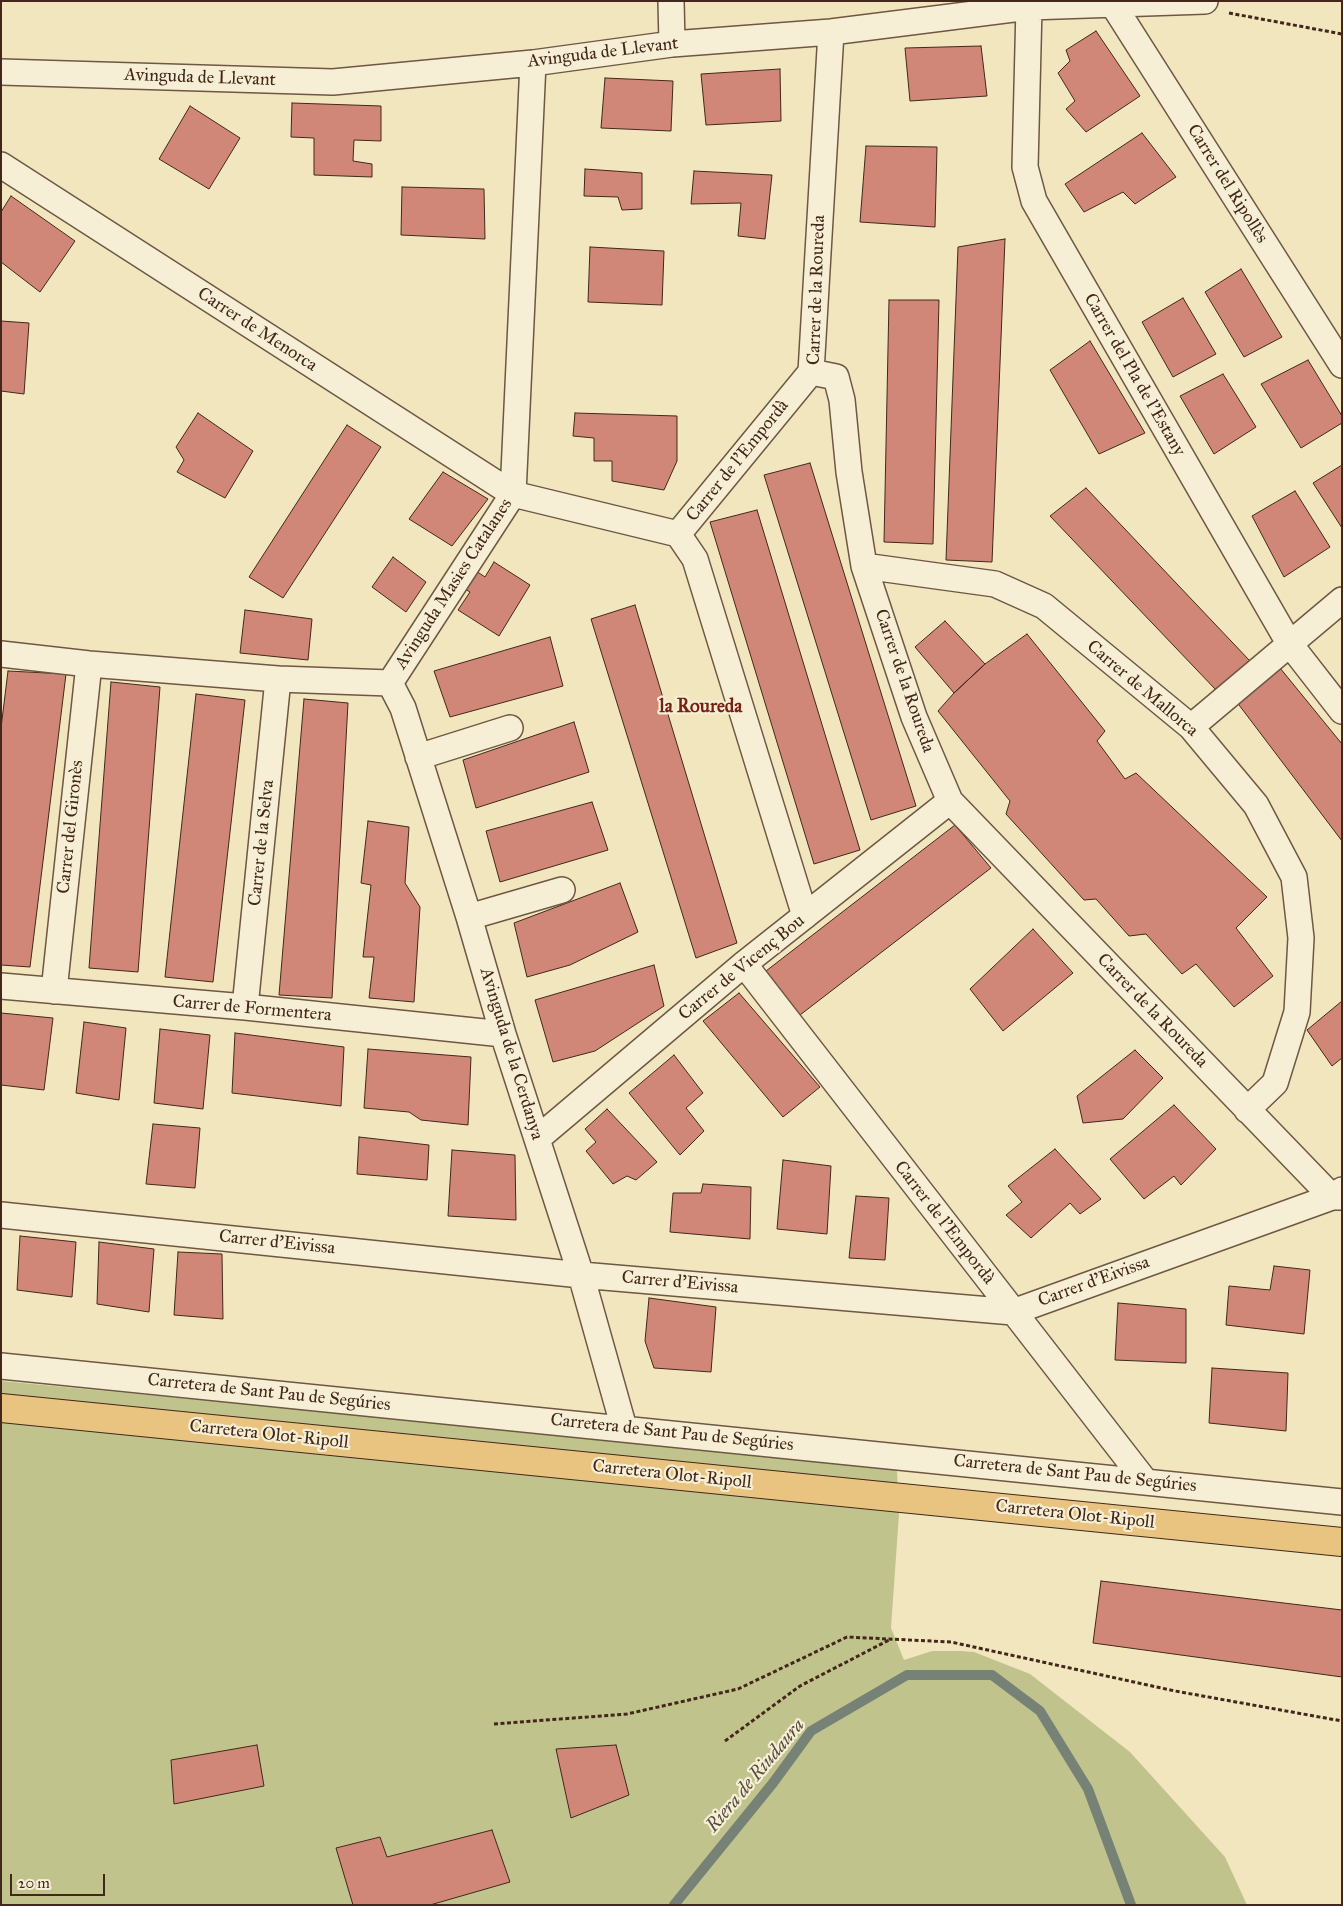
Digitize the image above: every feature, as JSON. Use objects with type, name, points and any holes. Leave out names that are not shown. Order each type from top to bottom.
[{"type":"main road","name":"Carretera Olot-Ripoll","points":[[1,1408],[1342,1542]]},
{"type":"street","points":[[671,1],[672,44]]},
{"type":"street","name":"Avinguda de Llevant","points":[[1,72],[333,82],[533,63],[672,44],[831,32],[1029,7],[1205,1]]},
{"type":"street","name":"Carrer del Ripollès","points":[[1112,3],[1342,366]]},
{"type":"street","name":"Carrer del Pla de l'Estany","points":[[1029,7],[1025,167],[1034,200],[1289,644],[1342,711]]},
{"type":"street","name":"Carrer de la Roureda","points":[[831,32],[810,372],[836,377],[842,400],[849,472],[864,566],[914,718],[950,801],[1247,1110],[1338,1195]]},
{"type":"street","name":"Avinguda Masies Catalanes","points":[[1,654],[89,664],[278,679],[390,683],[513,494],[533,63]]},
{"type":"street","name":"Carrer de Menorca","points":[[1,165],[513,494]]},
{"type":"street","name":"Carrer de l'Empordà","points":[[513,494],[678,534],[810,372]]},
{"type":"street","points":[[678,534],[695,559],[805,916]]},
{"type":"street","name":"Carrer de Mallorca","points":[[864,566],[995,584],[1044,606],[1191,727],[1256,805],[1294,877],[1301,938],[1297,1012],[1275,1083],[1247,1110]]},
{"type":"street","points":[[1191,727],[1342,600]]},
{"type":"street","name":"Carrer del Gironès","points":[[54,991],[89,664]]},
{"type":"street","name":"Carrer de la Selva","points":[[245,1007],[278,679]]},
{"type":"street","name":"Avinguda de la Cerdanya","points":[[390,683],[403,708],[469,917],[503,1034],[581,1274],[624,1428]]},
{"type":"street","points":[[418,756],[510,728]]},
{"type":"street","name":"Carrer de Vicenç Bou","points":[[537,1139],[744,964],[950,801]]},
{"type":"street","points":[[469,917],[562,890]]},
{"type":"street","name":"Carrer de l'Empordà","points":[[744,964],[1145,1481]]},
{"type":"street","name":"Carrer de Formentera","points":[[1,986],[245,1007],[503,1034]]},
{"type":"street","name":"Carrer d'Eivissa","points":[[1,1215],[581,1274],[1013,1312],[1338,1195]]},
{"type":"street","name":"Carretera de Sant Pau de Segúries","points":[[1,1366],[1342,1502]]},
{"type":"path","points":[[1205,1],[1225,12],[1342,34]]},
{"type":"path","points":[[494,1724],[627,1714],[738,1689],[847,1637],[951,1642],[1175,1691],[1342,1722]]},
{"type":"path","points":[[725,1741],[800,1686],[890,1639]]},
{"type":"green space","points":[[1,1381],[570,1435],[897,1470],[899,1514],[891,1628],[904,1660],[932,1651],[974,1652],[1030,1674],[1130,1752],[1225,1857],[1247,1905],[1,1905]]},
{"type":"building","points":[[1096,31],[1140,96],[1086,132],[1066,109],[1075,101],[1058,73],[1070,61],[1066,50]]},
{"type":"building","points":[[981,46],[987,96],[910,101],[905,48]]},
{"type":"building","points":[[780,69],[781,121],[706,125],[701,74]]},
{"type":"building","points":[[605,78],[673,81],[671,131],[601,128]]},
{"type":"building","points":[[292,103],[381,106],[381,141],[354,140],[353,161],[372,164],[372,177],[314,175],[314,138],[291,137]]},
{"type":"building","points":[[190,106],[240,138],[209,189],[159,159]]},
{"type":"building","points":[[1142,133],[1176,177],[1135,204],[1123,192],[1084,212],[1065,184]]},
{"type":"building","points":[[866,146],[937,147],[935,227],[860,222]]},
{"type":"building","points":[[585,169],[642,173],[642,209],[622,210],[618,197],[584,196]]},
{"type":"building","points":[[694,171],[772,175],[765,239],[738,236],[741,203],[691,204]]},
{"type":"building","points":[[402,187],[484,189],[485,239],[401,235]]},
{"type":"building","points":[[11,196],[75,241],[40,292],[1,262],[1,212]]},
{"type":"building","points":[[1005,239],[992,562],[946,560],[958,247]]},
{"type":"building","points":[[590,247],[664,251],[662,305],[588,302]]},
{"type":"building","points":[[1241,269],[1282,337],[1244,357],[1205,292]]},
{"type":"building","points":[[1183,298],[1216,354],[1173,377],[1142,322]]},
{"type":"building","points":[[889,300],[939,300],[933,544],[884,542]]},
{"type":"building","points":[[1,321],[29,323],[24,394],[1,391]]},
{"type":"building","points":[[1090,341],[1145,433],[1099,454],[1050,370]]},
{"type":"building","points":[[1308,360],[1342,416],[1342,423],[1301,448],[1261,384]]},
{"type":"building","points":[[1223,374],[1256,427],[1214,454],[1180,396]]},
{"type":"building","points":[[198,413],[253,451],[225,498],[177,472],[184,460],[176,447]]},
{"type":"building","points":[[575,413],[677,416],[677,461],[664,490],[612,481],[612,461],[594,461],[594,438],[573,436]]},
{"type":"building","points":[[347,425],[381,447],[283,598],[249,577]]},
{"type":"building","points":[[810,463],[916,806],[871,820],[764,475]]},
{"type":"building","points":[[1342,465],[1342,528],[1313,483]]},
{"type":"building","points":[[443,472],[488,499],[452,546],[409,519]]},
{"type":"building","points":[[1086,488],[1250,661],[1216,690],[1050,516]]},
{"type":"building","points":[[1295,491],[1330,547],[1284,577],[1252,516]]},
{"type":"building","points":[[757,510],[860,850],[814,864],[710,522]]},
{"type":"building","points":[[393,557],[426,582],[406,612],[372,587]]},
{"type":"building","points":[[494,562],[530,585],[499,636],[458,610],[470,592],[465,589],[476,571],[485,577]]},
{"type":"building","points":[[635,605],[737,943],[696,958],[591,619]]},
{"type":"building","points":[[245,610],[312,619],[308,660],[240,653]]},
{"type":"building","points":[[945,621],[985,664],[954,693],[915,647]]},
{"type":"building","points":[[1027,634],[1105,731],[1097,741],[1125,779],[1136,773],[1267,897],[1236,928],[1273,976],[1234,1007],[1196,964],[1182,974],[1146,934],[1129,936],[1096,899],[1084,900],[1006,814],[1010,801],[938,711],[985,664]]},
{"type":"building","points":[[550,637],[563,686],[450,717],[434,671]]},
{"type":"building","points":[[1280,668],[1342,744],[1342,841],[1236,701]]},
{"type":"building","points":[[8,671],[66,674],[30,967],[1,965],[1,728]]},
{"type":"building","points":[[111,682],[160,687],[138,972],[89,968]]},
{"type":"building","points":[[196,694],[245,700],[213,982],[165,977]]},
{"type":"building","points":[[304,699],[348,703],[332,998],[279,995]]},
{"type":"building","points":[[574,722],[589,772],[476,808],[463,760]]},
{"type":"building","points":[[592,802],[608,850],[500,882],[486,831]]},
{"type":"building","points":[[368,821],[409,827],[405,883],[420,907],[414,1002],[369,998],[374,957],[363,957],[371,885],[361,883]]},
{"type":"building","points":[[955,825],[991,868],[800,1015],[766,971]]},
{"type":"building","points":[[620,883],[638,932],[570,965],[527,977],[514,923]]},
{"type":"building","points":[[1033,929],[1073,973],[1003,1031],[970,989]]},
{"type":"building","points":[[654,965],[664,1006],[595,1051],[553,1062],[535,1000]]},
{"type":"building","points":[[739,993],[820,1087],[783,1117],[703,1021]]},
{"type":"building","points":[[1342,1001],[1342,1058],[1332,1066],[1307,1030]]},
{"type":"building","points":[[1,1013],[53,1018],[44,1090],[1,1085]]},
{"type":"building","points":[[84,1022],[126,1028],[119,1100],[76,1093]]},
{"type":"building","points":[[160,1029],[210,1035],[203,1109],[154,1103]]},
{"type":"building","points":[[235,1033],[344,1047],[341,1106],[232,1093]]},
{"type":"building","points":[[368,1049],[471,1057],[468,1125],[421,1120],[409,1112],[364,1108]]},
{"type":"building","points":[[1135,1050],[1163,1078],[1123,1119],[1083,1123],[1077,1096]]},
{"type":"building","points":[[674,1055],[703,1093],[686,1108],[704,1131],[680,1155],[629,1093]]},
{"type":"building","points":[[1174,1105],[1216,1149],[1181,1185],[1174,1176],[1144,1199],[1110,1159]]},
{"type":"building","points":[[607,1109],[657,1162],[636,1180],[627,1176],[613,1184],[586,1151],[596,1142],[585,1129]]},
{"type":"building","points":[[153,1124],[200,1128],[195,1188],[146,1184]]},
{"type":"building","points":[[359,1137],[429,1145],[427,1180],[357,1174]]},
{"type":"building","points":[[1055,1149],[1101,1199],[1080,1214],[1070,1203],[1031,1238],[1006,1215],[1022,1202],[1008,1186]]},
{"type":"building","points":[[452,1150],[515,1155],[516,1220],[448,1216]]},
{"type":"building","points":[[783,1160],[831,1166],[827,1234],[777,1229]]},
{"type":"building","points":[[703,1184],[751,1187],[750,1239],[670,1232],[673,1193],[701,1193]]},
{"type":"building","points":[[856,1196],[889,1198],[885,1260],[849,1258]]},
{"type":"building","points":[[20,1236],[76,1242],[72,1297],[17,1290]]},
{"type":"building","points":[[99,1242],[154,1249],[149,1312],[97,1304]]},
{"type":"building","points":[[178,1252],[222,1254],[223,1319],[174,1315]]},
{"type":"building","points":[[1274,1266],[1310,1270],[1304,1334],[1226,1325],[1229,1286],[1270,1290]]},
{"type":"building","points":[[649,1298],[716,1307],[711,1372],[654,1368],[645,1341]]},
{"type":"building","points":[[1118,1303],[1186,1309],[1186,1363],[1115,1360]]},
{"type":"building","points":[[1212,1368],[1288,1373],[1286,1431],[1209,1423]]},
{"type":"building","points":[[1101,1581],[1342,1610],[1342,1677],[1093,1643]]},
{"type":"building","points":[[257,1745],[264,1786],[174,1804],[171,1760]]},
{"type":"building","points":[[616,1745],[629,1795],[571,1818],[556,1749]]},
{"type":"building","points":[[492,1830],[510,1882],[430,1905],[353,1905],[336,1848],[380,1837],[387,1857]]},
{"type":"waterway","name":"Riera de Riudaura","points":[[674,1905],[773,1783],[811,1731],[907,1675],[992,1675],[1040,1711],[1088,1789],[1131,1905]]},
{"type":"district","name":"la Roureda","points":[[701,707]]}]
